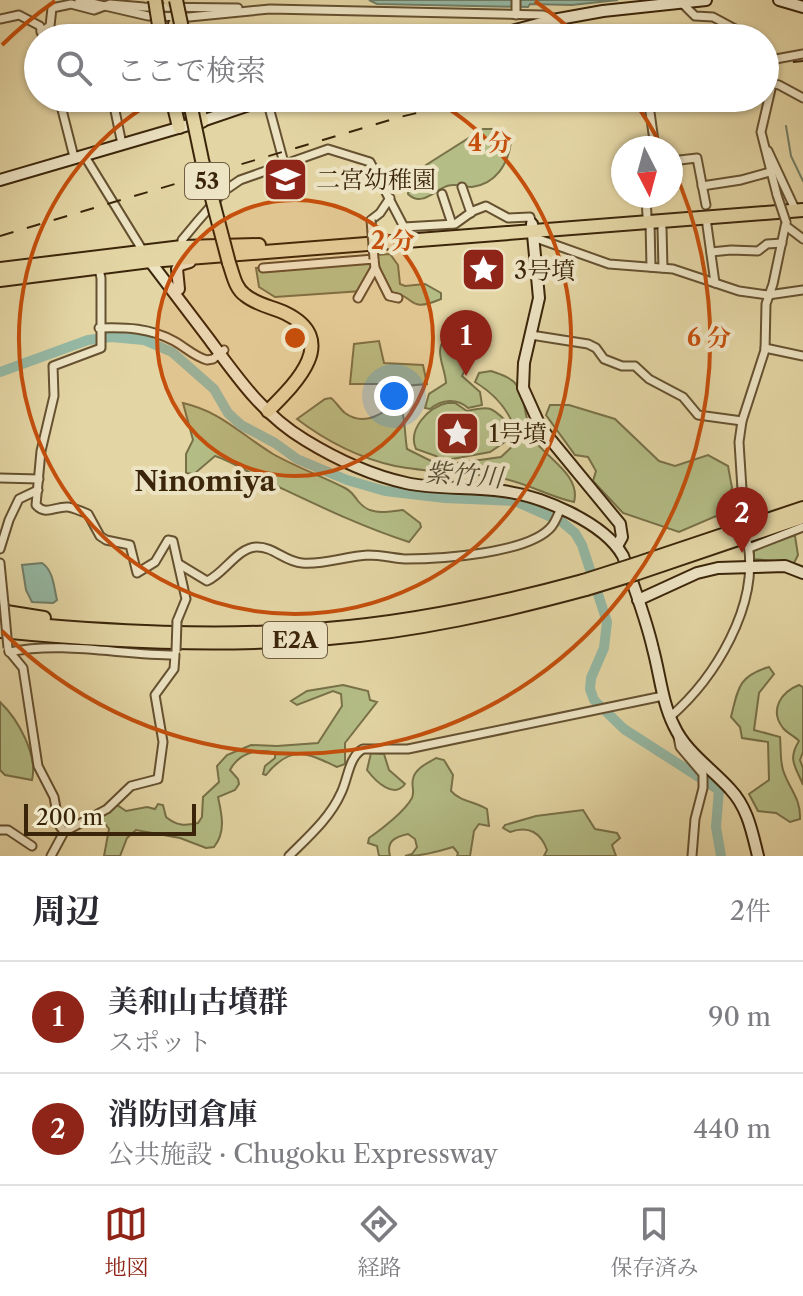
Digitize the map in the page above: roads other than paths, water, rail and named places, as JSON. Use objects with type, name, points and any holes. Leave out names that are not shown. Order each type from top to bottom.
[{"type":"highway","points":[[155,0],[159,24]]},
{"type":"highway","points":[[170,0],[174,24]]},
{"type":"highway","points":[[176,0],[181,24]]},
{"type":"highway","points":[[175,112],[179,127]]},
{"type":"highway","name":"53","points":[[192,112],[237,285],[244,294],[302,323],[311,340],[310,358],[303,373],[268,411]]},
{"type":"highway","points":[[200,112],[202,121]]},
{"type":"highway","points":[[653,222],[706,211],[799,207]]},
{"type":"highway","points":[[0,269],[406,234],[533,231],[653,222],[799,207]]},
{"type":"highway","points":[[182,253],[215,256],[406,234]]},
{"type":"highway","points":[[0,280],[97,262]]},
{"type":"highway","name":"E2A","points":[[637,568],[803,508]]},
{"type":"highway","name":"E2A","points":[[0,631],[99,639],[238,643],[329,638],[457,620],[584,585],[803,517]]},
{"type":"highway","name":"E2A","points":[[0,622],[132,632],[239,634],[370,625],[584,585]]},
{"type":"highway","points":[[2,607],[55,620],[112,625],[132,632]]},
{"type":"highway","points":[[6,646],[99,639]]},
{"type":"main road","points":[[538,24],[603,11],[706,0]]},
{"type":"main road","points":[[779,0],[803,7]]},
{"type":"main road","points":[[0,180],[229,112]]},
{"type":"main road","points":[[533,231],[539,298],[522,378],[532,412],[541,428],[620,524],[622,537],[617,546]]},
{"type":"main road","points":[[179,289],[176,273],[180,265],[215,256]]},
{"type":"main road","points":[[150,257],[179,289],[257,402],[279,423],[307,442],[381,477],[450,489],[504,491],[536,500],[559,513],[594,526],[617,546],[653,647],[670,717],[678,734],[740,802],[749,819],[758,856]]},
{"type":"main road","points":[[150,257],[222,352]]},
{"type":"main road","points":[[638,600],[697,573],[718,568],[785,566],[803,573]]},
{"type":"street","points":[[79,0],[144,7],[543,15],[553,20]]},
{"type":"street","points":[[516,0],[516,15]]},
{"type":"street","points":[[790,4],[803,1]]},
{"type":"street","points":[[100,3],[148,16],[189,17],[248,10]]},
{"type":"street","points":[[51,24],[52,8],[71,4],[94,10],[100,3]]},
{"type":"street","points":[[682,3],[695,16],[713,17],[726,24]]},
{"type":"street","points":[[0,19],[19,15],[36,24]]},
{"type":"street","points":[[779,60],[803,54]]},
{"type":"street","points":[[779,87],[803,98]]},
{"type":"street","points":[[64,112],[79,156],[150,257]]},
{"type":"street","points":[[115,112],[122,144]]},
{"type":"street","points":[[272,112],[284,163]]},
{"type":"street","points":[[650,112],[653,136]]},
{"type":"street","points":[[744,521],[739,442],[742,421],[765,348],[768,295],[786,224],[761,132],[766,112]]},
{"type":"street","points":[[764,145],[799,207]]},
{"type":"street","points":[[182,253],[182,240],[224,191],[240,180],[328,149],[370,162],[406,234],[452,224],[486,206],[508,218],[530,217],[533,231],[609,264],[663,268],[739,291],[768,295],[803,290]]},
{"type":"street","points":[[683,160],[697,158],[715,283]]},
{"type":"street","points":[[702,186],[770,172]]},
{"type":"street","points":[[462,187],[471,213]]},
{"type":"street","points":[[442,194],[452,224]]},
{"type":"street","points":[[390,198],[371,220],[374,259],[375,268],[389,296],[398,298]]},
{"type":"street","points":[[649,208],[663,268]]},
{"type":"street","points":[[651,267],[653,222]]},
{"type":"street","points":[[786,224],[803,239]]},
{"type":"street","points":[[711,252],[758,251],[767,244],[782,243]]},
{"type":"street","points":[[263,268],[374,259]]},
{"type":"street","points":[[51,856],[64,832],[107,809],[131,786],[158,779],[163,742],[155,695],[174,669],[177,621],[186,599],[173,541],[168,540],[155,562],[137,573],[130,545],[100,536],[88,514],[70,507],[40,510],[36,505],[41,451],[54,396],[53,366],[101,348],[101,278],[97,262]]},
{"type":"street","points":[[358,298],[375,268]]},
{"type":"street","points":[[99,331],[135,327],[149,330],[207,360],[222,352]]},
{"type":"street","points":[[531,335],[588,344],[596,348],[604,359],[622,366],[635,366],[649,379],[683,397],[698,415],[742,421]]},
{"type":"street","points":[[765,348],[803,356]]},
{"type":"street","points":[[0,478],[39,479]]},
{"type":"street","points":[[0,549],[19,499],[38,490]]},
{"type":"street","points":[[179,564],[207,581],[249,548],[259,547],[302,563],[369,555],[401,559],[459,557],[510,547],[544,533],[559,513]]},
{"type":"street","points":[[670,717],[701,687],[727,643],[743,603],[752,567],[749,546],[803,527]]},
{"type":"street","points":[[0,563],[6,646],[23,668],[38,766],[54,797],[59,825],[64,832]]},
{"type":"street","points":[[6,646],[150,655],[176,653]]},
{"type":"street","points":[[289,856],[336,803],[357,751],[374,747],[408,749],[663,696]]},
{"type":"street","points":[[678,734],[680,747],[703,774],[692,856]]},
{"type":"street","points":[[0,828],[32,846]]},
{"type":"waterway","points":[[786,126],[791,156],[803,181]]},
{"type":"waterway","name":"紫竹川","points":[[0,372],[88,340],[111,337],[144,340],[172,352],[214,389],[228,413],[241,425],[297,459],[347,480],[385,491],[515,501],[562,522],[575,533],[582,545],[607,622],[604,648],[591,678],[590,689],[594,700],[624,729],[719,790],[716,827],[721,856]]},
{"type":"railway","points":[[779,64],[803,61]]},
{"type":"railway","points":[[0,236],[421,112]]},
{"type":"place","name":"二宮幼稚園","points":[[285,179]]},
{"type":"place","name":"3号墳","points":[[483,270]]},
{"type":"place","name":"美和山古墳群","points":[[466,376]]},
{"type":"place","name":"1号墳","points":[[458,433]]},
{"type":"place","name":"消防団倉庫","points":[[742,553]]},
{"type":"district","name":"Ninomiya","points":[[205,481]]}]
